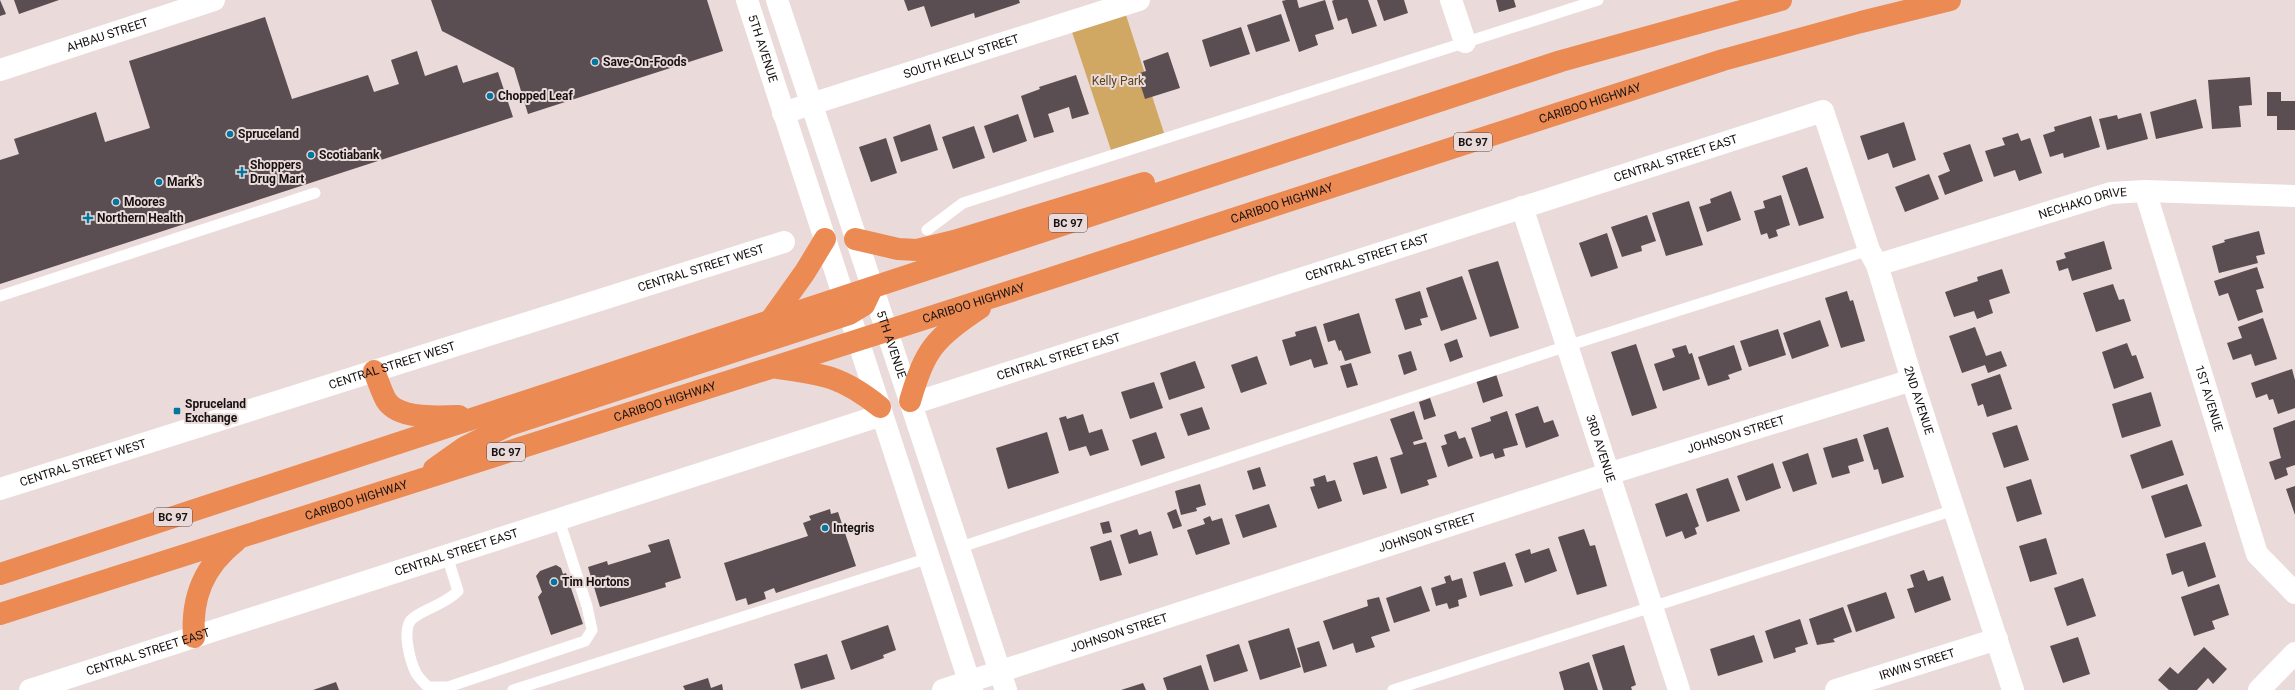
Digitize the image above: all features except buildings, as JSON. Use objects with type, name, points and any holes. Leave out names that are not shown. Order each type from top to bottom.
[{"type":"highway","name":"BC 97","points":[[0,574],[770,321],[846,306],[872,288],[1561,61],[1781,0]]},
{"type":"highway","name":"CARIBOO HIGHWAY","points":[[0,614],[999,295],[1723,60],[1861,22],[1950,0]]},
{"type":"highway","points":[[856,239],[898,249],[917,250],[954,241],[1143,184],[1265,159]]},
{"type":"highway","points":[[770,321],[805,272],[825,239]]},
{"type":"highway","points":[[910,403],[921,365],[931,349],[945,332],[999,295]]},
{"type":"highway","points":[[419,480],[464,447],[509,425],[846,306]]},
{"type":"highway","points":[[771,367],[813,372],[836,378],[858,389],[881,411]]},
{"type":"highway","points":[[374,371],[387,401],[406,413],[440,417],[487,414]]},
{"type":"highway","points":[[194,637],[192,619],[196,598],[210,567],[220,554],[242,537]]},
{"type":"street","name":"AHBAU STREET","points":[[0,70],[214,0]]},
{"type":"street","name":"5TH AVENUE","points":[[747,0],[970,686]]},
{"type":"street","name":"5TH AVENUE","points":[[777,0],[1002,681]]},
{"type":"street","name":"SOUTH KELLY STREET","points":[[784,113],[1139,0]]},
{"type":"street","points":[[1451,0],[1465,42]]},
{"type":"street","name":"CENTRAL STREET EAST","points":[[910,403],[1823,111]]},
{"type":"street","name":"2ND AVENUE","points":[[1823,111],[1873,257],[2013,690]]},
{"type":"street","name":"NECHAKO DRIVE","points":[[1873,257],[2112,193],[2145,191],[2295,196]]},
{"type":"street","name":"1ST AVENUE","points":[[2145,191],[2257,554],[2295,593]]},
{"type":"street","name":"3RD AVENUE","points":[[1522,207],[1679,690]]},
{"type":"street","name":"CENTRAL STREET WEST","points":[[0,490],[784,242]]},
{"type":"street","name":"JOHNSON STREET","points":[[944,690],[1002,681],[1608,474],[1912,380]]},
{"type":"street","name":"CENTRAL STREET EAST","points":[[30,690],[559,520],[881,411]]},
{"type":"street","name":"IRWIN STREET","points":[[1836,690],[1997,639]]},
{"type":"street","points":[[2259,690],[2295,653]]},
{"type":"lane","points":[[927,230],[963,203],[1252,112],[1598,0]]},
{"type":"lane","points":[[0,296],[315,193]]},
{"type":"lane","points":[[958,548],[1567,346],[1873,257]]},
{"type":"lane","points":[[1393,690],[1954,510]]},
{"type":"lane","points":[[447,556],[458,591],[450,599],[411,619],[406,631],[408,649],[416,673],[428,687],[448,687],[585,641],[592,630],[587,606],[559,520]]},
{"type":"lane","points":[[514,690],[929,558]]},
{"type":"green space","name":"Kelly Park","points":[[1125,12],[1164,133],[1111,150],[1071,29]]},
{"type":"place","name":"Save-On-Foods","points":[[595,62]]},
{"type":"place","name":"Chopped Leaf","points":[[490,96]]},
{"type":"place","name":"Spruceland","points":[[230,134]]},
{"type":"place","name":"Scotiabank","points":[[311,155]]},
{"type":"place","name":"Shoppers Drug Mart","points":[[242,172]]},
{"type":"place","name":"Mark's","points":[[159,182]]},
{"type":"place","name":"Moores","points":[[116,202]]},
{"type":"place","name":"Northern Health","points":[[88,218]]},
{"type":"place","name":"Spruceland Exchange","points":[[177,411]]},
{"type":"place","name":"Integris","points":[[825,528]]},
{"type":"place","name":"Tim Hortons","points":[[554,582]]}]
